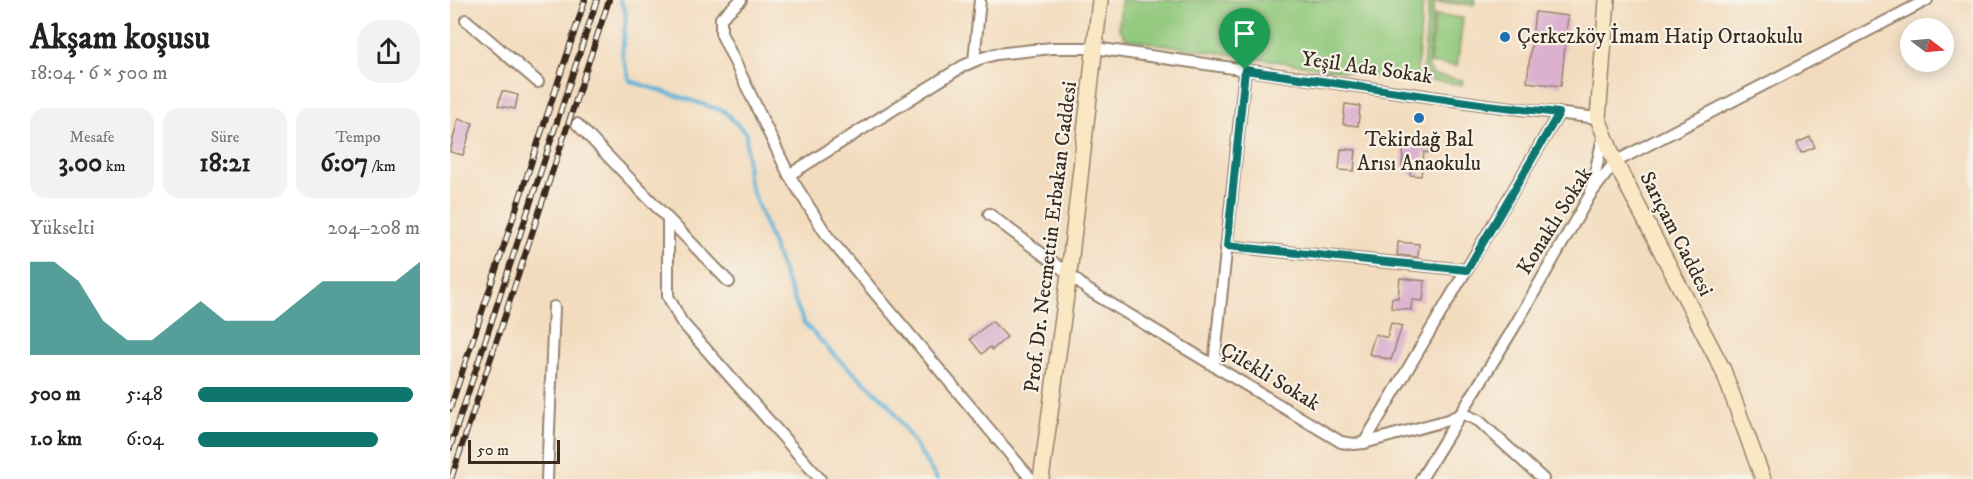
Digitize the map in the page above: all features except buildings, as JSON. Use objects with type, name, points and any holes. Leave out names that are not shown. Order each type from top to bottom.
[{"type":"street","points":[[741,0],[721,18],[721,33],[789,175],[828,237],[1031,479]]},
{"type":"street","points":[[974,61],[980,0]]},
{"type":"street","name":"Prof. Dr. Necmettin Erbakan Caddesi","points":[[1041,479],[1069,274],[1100,0]]},
{"type":"street","name":"Sarıçam Caddesi","points":[[1607,0],[1598,118],[1616,162],[1723,370],[1763,479]]},
{"type":"street","name":"Konaklı Sokak","points":[[1421,479],[1590,195],[1616,162],[1908,5],[1927,0]]},
{"type":"street","points":[[466,20],[538,82]]},
{"type":"street","name":"Yeşil Ada Sokak","points":[[789,175],[963,66],[996,54],[1052,48],[1095,48],[1487,105],[1598,118]]},
{"type":"street","points":[[1214,366],[1245,70]]},
{"type":"street","points":[[1364,443],[1559,113]]},
{"type":"street","points":[[577,124],[729,282]]},
{"type":"street","points":[[1590,195],[1604,133]]},
{"type":"street","name":"Çilekli Sokak","points":[[989,214],[1088,291],[1341,441],[1354,444],[1364,443],[1448,420],[1461,413]]},
{"type":"street","points":[[668,220],[668,296],[681,321],[820,479]]},
{"type":"street","points":[[1227,246],[1467,270]]},
{"type":"street","points":[[547,479],[555,307]]},
{"type":"street","points":[[1461,413],[1479,421],[1543,479]]},
{"type":"green space","points":[[1121,0],[1423,0],[1417,72],[1429,84],[1126,39],[1119,27]]},
{"type":"green space","points":[[1429,0],[1475,0],[1474,5],[1434,2],[1428,67],[1434,75],[1463,80],[1462,85],[1432,80],[1423,69]]},
{"type":"green space","points":[[1435,15],[1463,18],[1457,66],[1430,63]]},
{"type":"waterway","points":[[620,0],[626,13],[622,55],[630,81],[724,111],[746,133],[748,179],[804,323],[834,355],[889,404],[937,479]]},
{"type":"railway","points":[[450,409],[585,0]]},
{"type":"railway","points":[[450,448],[597,0]]},
{"type":"railway","points":[[451,479],[609,0]]},
{"type":"place","name":"Çerkezköy İmam Hatip Ortaokulu","points":[[1505,37]]},
{"type":"place","name":"Tekirdağ Bal Arısı Anaokulu","points":[[1419,118]]},
{"type":"route","points":[[1245,70],[1487,105],[1559,113],[1467,270],[1227,246],[1245,70]]}]
